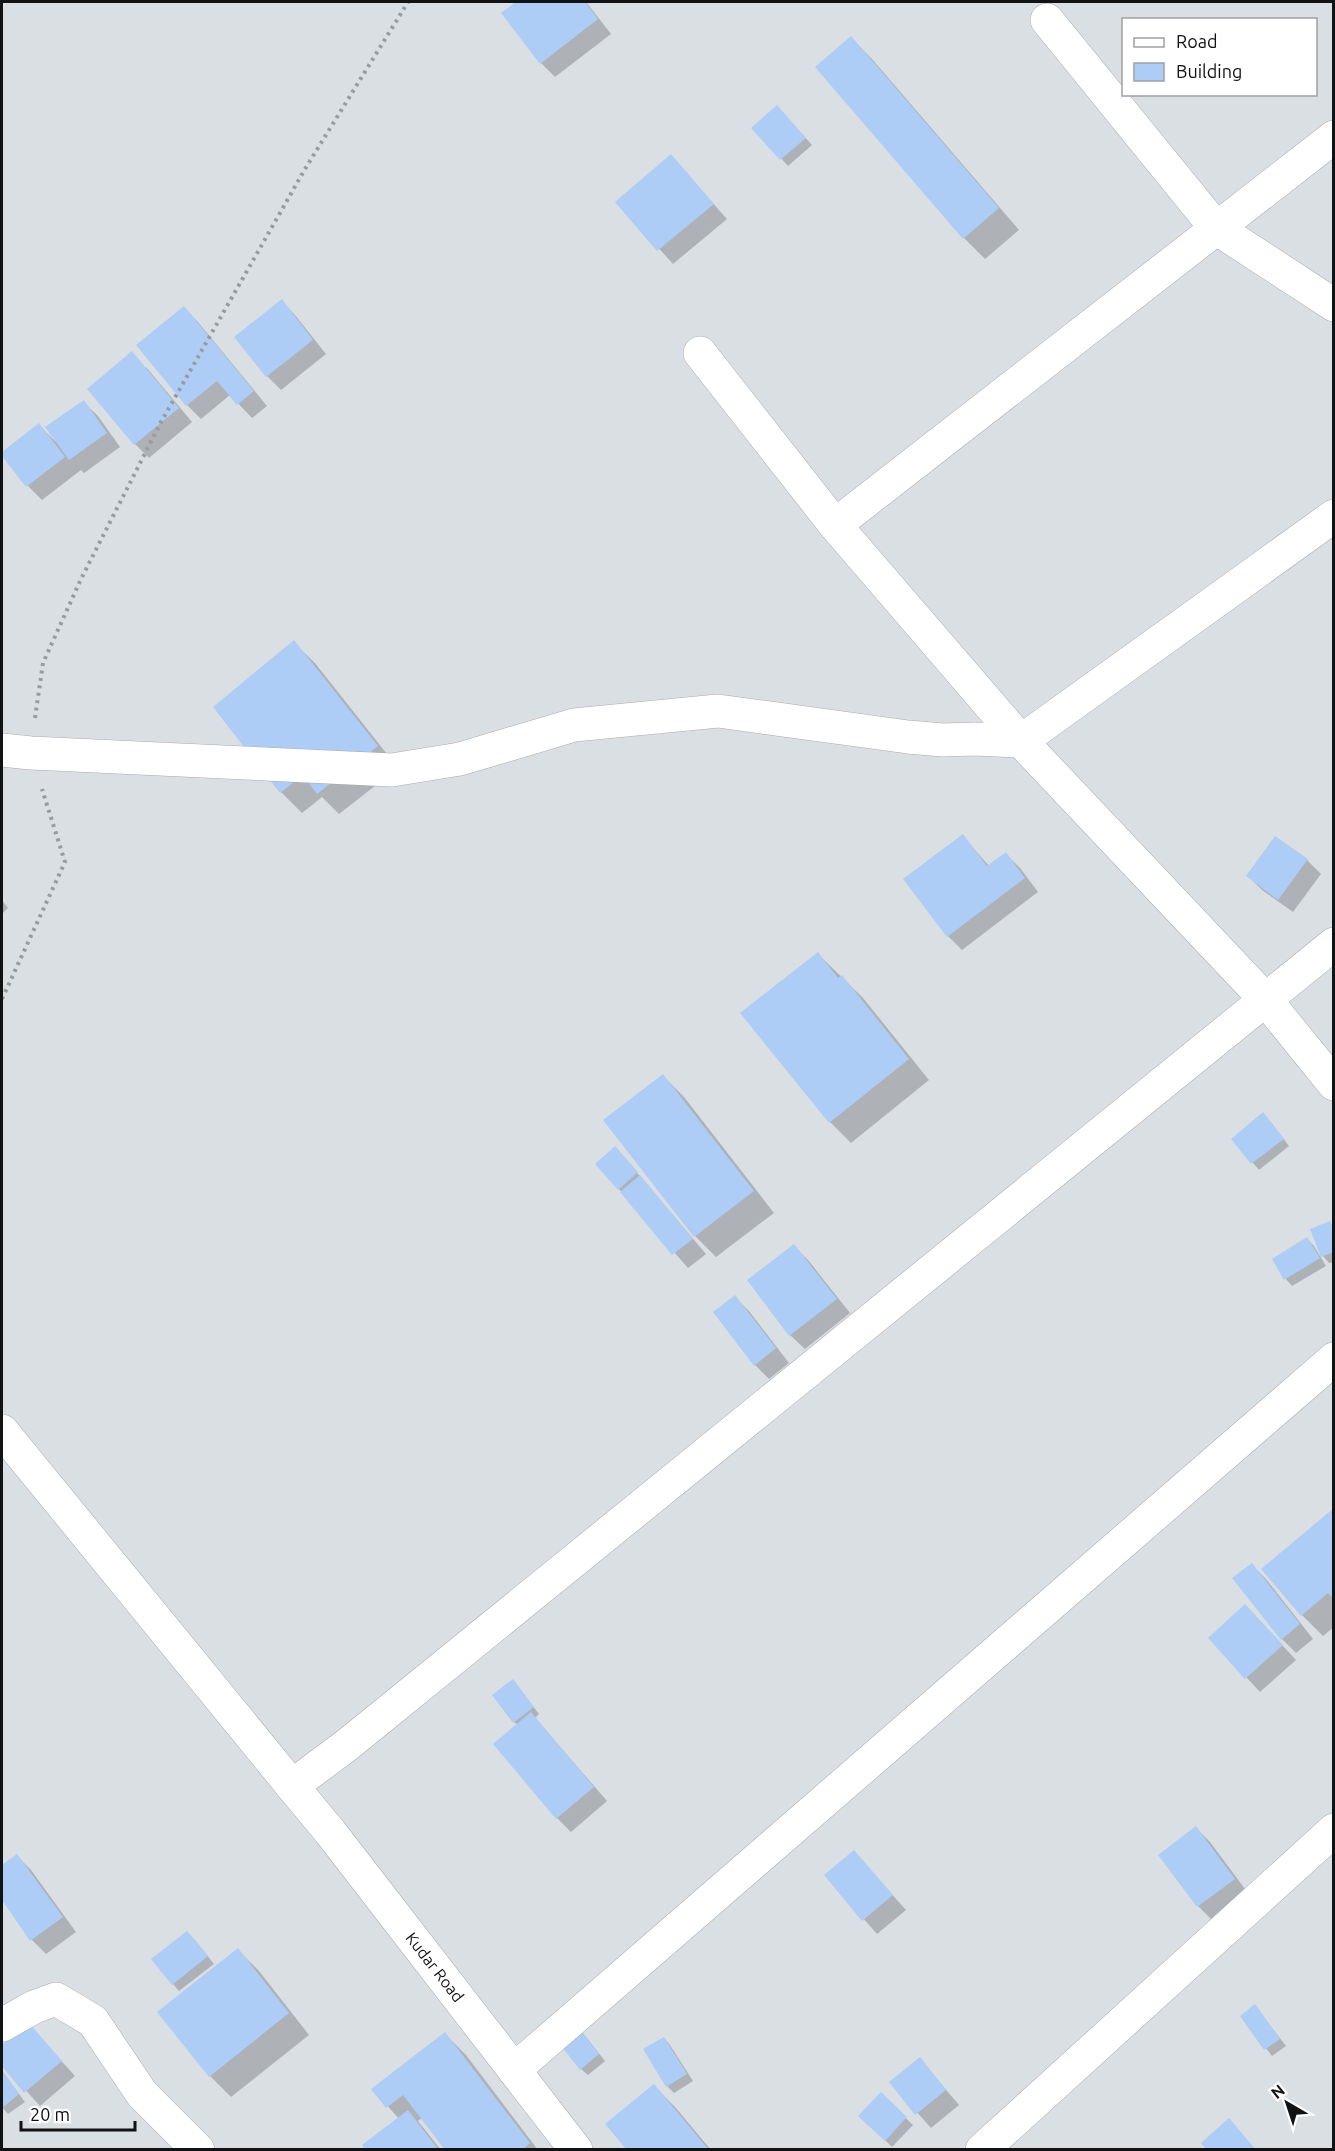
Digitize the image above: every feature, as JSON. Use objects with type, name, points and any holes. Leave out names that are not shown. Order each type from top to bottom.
[{"type":"street","points":[[1047,20],[1216,228],[1334,305]]},
{"type":"street","points":[[835,525],[1334,137]]},
{"type":"street","points":[[700,353],[835,525],[1021,741],[1264,999],[1334,1084]]},
{"type":"street","points":[[16,752],[392,770],[460,759],[574,725],[718,711],[908,737],[1021,741],[1334,516]]},
{"type":"street","points":[[292,1786],[347,1745],[1334,944]]},
{"type":"street","points":[[514,2070],[1334,1359]]},
{"type":"street","name":"Kudar Road","points":[[2,1431],[331,1833],[576,2150]]},
{"type":"street","points":[[982,2150],[1334,1830]]},
{"type":"street","points":[[2,2025],[34,2007],[56,1999],[93,2021],[142,2094],[198,2150]]},
{"type":"path","points":[[2,999],[65,862],[16,752],[43,663],[81,579],[161,422],[305,169],[408,2]]},
{"type":"building","points":[[516,2],[585,2],[598,19],[540,64],[501,13]]},
{"type":"building","points":[[851,36],[999,208],[963,239],[815,67]]},
{"type":"building","points":[[777,105],[806,138],[780,160],[751,128]]},
{"type":"building","points":[[671,154],[714,204],[657,251],[615,202]]},
{"type":"building","points":[[282,299],[313,340],[266,377],[234,337]]},
{"type":"building","points":[[184,306],[254,391],[237,405],[217,381],[186,406],[136,345]]},
{"type":"building","points":[[132,351],[179,408],[134,445],[87,389]]},
{"type":"building","points":[[84,400],[107,433],[69,460],[45,427]]},
{"type":"building","points":[[39,423],[65,457],[26,487],[2,456],[2,452]]},
{"type":"building","points":[[294,640],[378,746],[317,794],[303,775],[280,793],[213,707]]},
{"type":"building","points":[[963,834],[987,866],[1006,852],[1025,878],[947,937],[903,879]]},
{"type":"building","points":[[1275,836],[1308,859],[1278,900],[1246,876]]},
{"type":"building","points":[[818,952],[838,978],[842,975],[909,1059],[829,1123],[740,1013]]},
{"type":"building","points":[[663,1074],[754,1191],[694,1237],[603,1120]]},
{"type":"building","points":[[1263,1112],[1284,1139],[1251,1164],[1231,1139]]},
{"type":"building","points":[[615,1146],[638,1172],[618,1190],[595,1164]]},
{"type":"building","points":[[640,1175],[693,1239],[672,1255],[620,1192]]},
{"type":"building","points":[[1330,1221],[1334,1230],[1334,1252],[1321,1257],[1310,1229]]},
{"type":"building","points":[[1307,1237],[1320,1258],[1284,1280],[1272,1259]]},
{"type":"building","points":[[794,1244],[837,1299],[789,1336],[747,1280]]},
{"type":"building","points":[[735,1295],[776,1348],[754,1366],[713,1312]]},
{"type":"building","points":[[1334,1508],[1334,1599],[1328,1593],[1301,1616],[1261,1569]]},
{"type":"building","points":[[1252,1563],[1300,1624],[1281,1640],[1232,1578]]},
{"type":"building","points":[[1245,1604],[1283,1645],[1245,1679],[1208,1638]]},
{"type":"building","points":[[513,1679],[534,1707],[513,1723],[492,1695]]},
{"type":"building","points":[[531,1712],[594,1787],[556,1819],[493,1744]]},
{"type":"building","points":[[1196,1826],[1235,1879],[1197,1907],[1158,1855]]},
{"type":"building","points":[[854,1850],[893,1895],[862,1921],[824,1875]]},
{"type":"building","points":[[17,1854],[63,1917],[30,1941],[2,1900],[2,1865]]},
{"type":"building","points":[[187,1931],[208,1956],[172,1985],[151,1959]]},
{"type":"building","points":[[238,1948],[289,2013],[209,2077],[157,2012]]},
{"type":"building","points":[[1255,2004],[1280,2039],[1264,2050],[1240,2016]]},
{"type":"building","points":[[28,2022],[62,2061],[24,2093],[2,2066],[2,2045]]},
{"type":"building","points":[[575,2023],[599,2054],[580,2070],[555,2038]]},
{"type":"building","points":[[445,2032],[530,2143],[522,2150],[445,2150],[403,2095],[386,2108],[371,2089]]},
{"type":"building","points":[[664,2037],[687,2074],[666,2087],[643,2049]]},
{"type":"building","points":[[920,2057],[946,2090],[915,2115],[889,2082]]},
{"type":"building","points":[[2,2070],[19,2094],[2,2108]]},
{"type":"building","points":[[654,2084],[709,2150],[627,2150],[605,2124]]},
{"type":"building","points":[[881,2092],[907,2117],[885,2141],[858,2116]]},
{"type":"building","points":[[408,2110],[439,2150],[365,2150],[362,2145]]},
{"type":"building","points":[[1229,2118],[1256,2150],[1207,2150],[1201,2143]]}]
